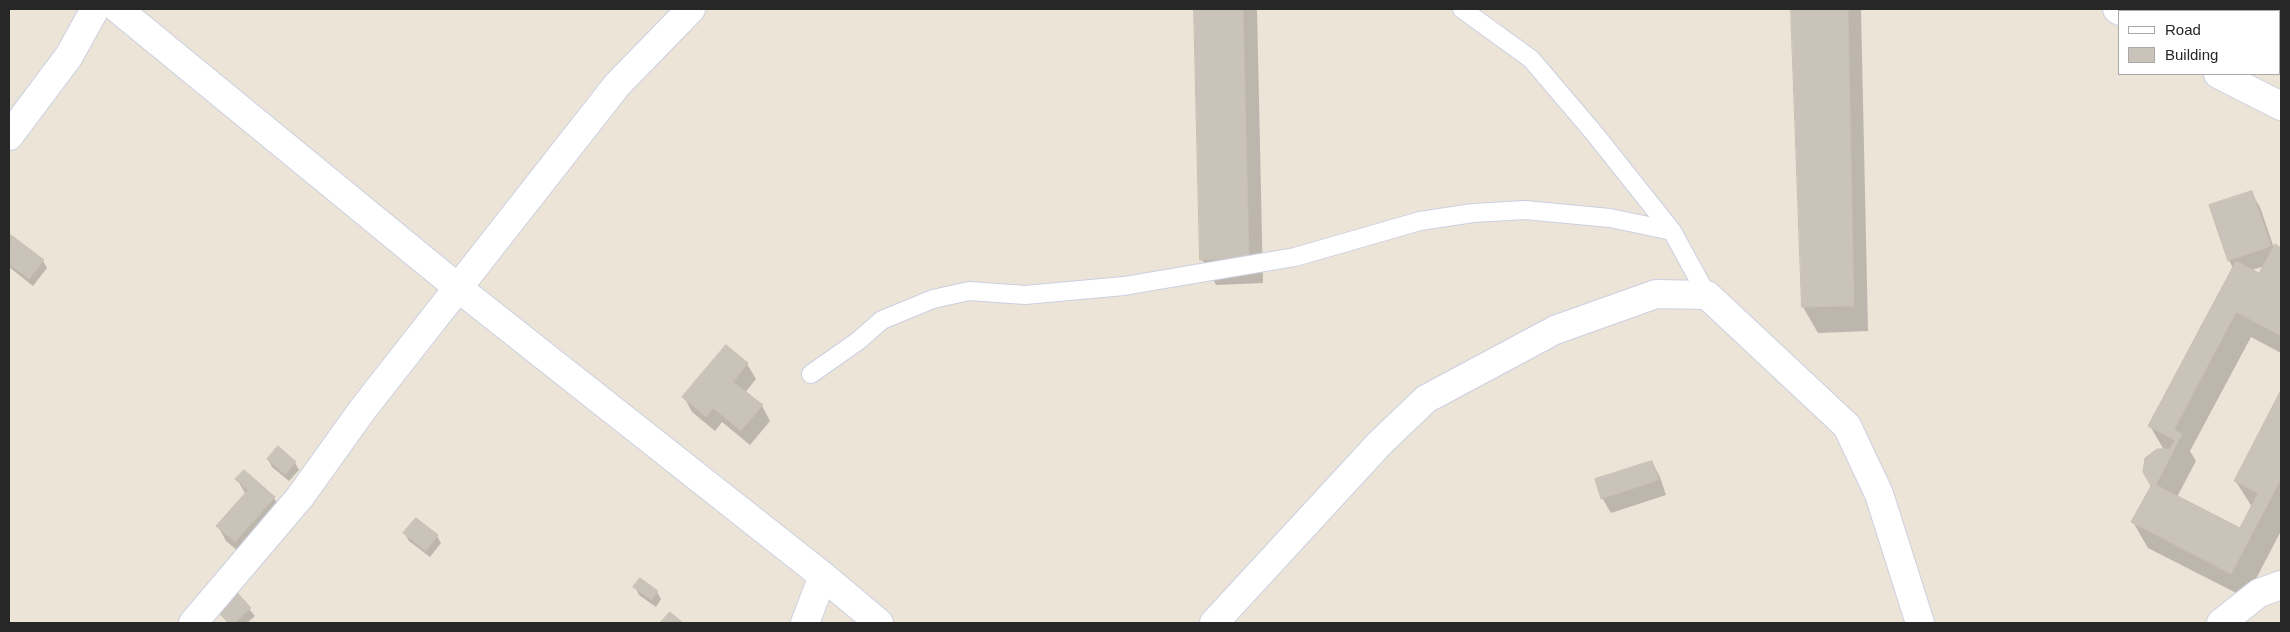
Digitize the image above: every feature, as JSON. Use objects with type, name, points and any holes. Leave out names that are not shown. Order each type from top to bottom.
[{"type":"street","points":[[9,136],[69,56],[95,9]]},
{"type":"street","points":[[118,9],[457,287],[823,576],[879,623]]},
{"type":"street","points":[[193,623],[300,497],[363,409],[617,85],[691,9]]},
{"type":"street","points":[[2220,75],[2281,106]]},
{"type":"street","points":[[1214,623],[1380,443],[1426,400],[1555,330],[1656,294],[1707,295],[1847,426],[1879,494],[1920,623]]},
{"type":"street","points":[[805,623],[823,576]]},
{"type":"street","points":[[2221,623],[2259,592],[2281,585]]},
{"type":"lane","points":[[1462,9],[1531,59],[1594,132],[1672,231],[1707,295]]},
{"type":"lane","points":[[811,374],[882,320],[933,299],[969,291],[1025,296],[1124,286],[1285,259],[1420,221],[1473,213],[1525,210],[1610,218],[1672,231]]},
{"type":"building","points":[[1194,9],[1243,9],[1249,258],[1200,260]]},
{"type":"building","points":[[1791,9],[1848,9],[1854,306],[1802,307]]},
{"type":"building","points":[[2252,191],[2271,246],[2228,261],[2209,205]]},
{"type":"building","points":[[11,235],[44,260],[29,279],[9,264]]},
{"type":"building","points":[[2275,244],[2281,248],[2281,336],[2236,312],[2174,430],[2182,434],[2156,485],[2240,528],[2258,493],[2234,481],[2281,390],[2281,479],[2231,574],[2131,522],[2151,486],[2143,472],[2145,458],[2157,449],[2170,449],[2175,440],[2148,426],[2236,261],[2259,273]]},
{"type":"building","points":[[726,345],[748,363],[733,382],[763,405],[741,431],[713,408],[706,417],[682,397]]},
{"type":"building","points":[[278,446],[296,462],[285,475],[267,459]]},
{"type":"building","points":[[1652,461],[1659,480],[1601,499],[1595,479]]},
{"type":"building","points":[[244,470],[275,497],[235,542],[216,526],[248,490],[235,479]]},
{"type":"building","points":[[416,518],[438,535],[426,551],[403,533]]},
{"type":"building","points":[[640,578],[658,591],[651,600],[633,587]]},
{"type":"building","points":[[233,588],[251,608],[234,623],[229,623],[213,606]]},
{"type":"building","points":[[670,612],[683,623],[660,623]]}]
